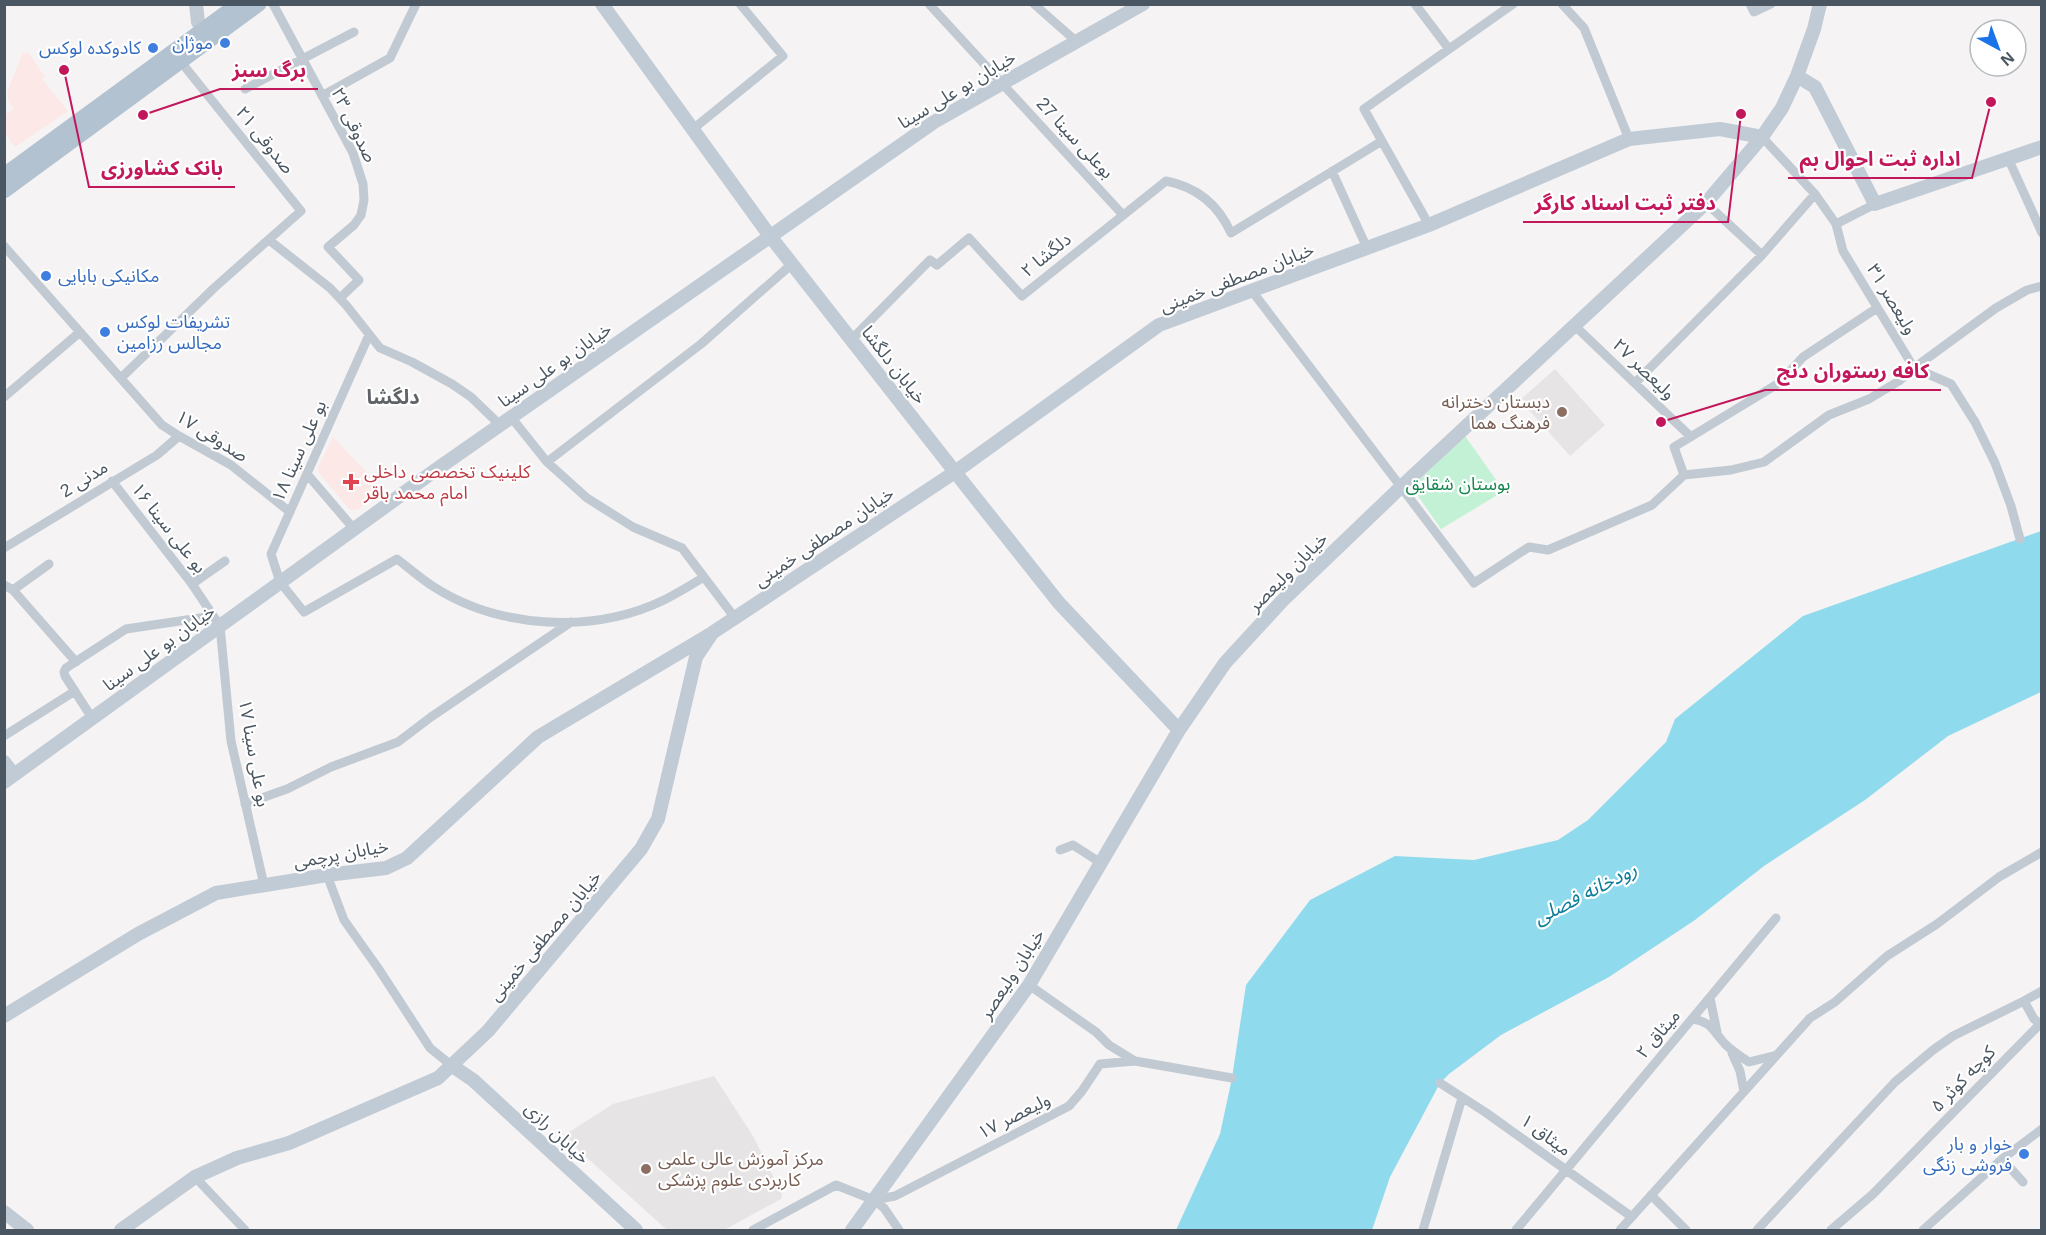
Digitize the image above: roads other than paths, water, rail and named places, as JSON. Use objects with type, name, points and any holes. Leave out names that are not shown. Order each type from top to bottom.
[{"type":"main road","points":[[4,176],[238,4]]},
{"type":"main road","points":[[4,191],[259,4]]},
{"type":"street","points":[[196,4],[198,22],[204,30]]},
{"type":"street","name":"صدوقی ۲۳","points":[[273,4],[353,153],[363,184],[364,200],[361,215],[328,247],[359,280],[340,298]]},
{"type":"street","points":[[322,96],[390,58],[416,4]]},
{"type":"street","name":"خیابان دلگشا","points":[[602,4],[770,236],[1059,603],[1179,730]]},
{"type":"street","points":[[693,129],[783,56],[740,4]]},
{"type":"street","name":"بوعلی سینا 27","points":[[929,4],[1123,214]]},
{"type":"street","points":[[1034,4],[1077,42]]},
{"type":"street","name":"خیابان بو علی سینا","points":[[9,778],[92,718],[216,621],[280,582],[505,421],[934,122],[1143,4]]},
{"type":"street","points":[[1415,4],[1449,50]]},
{"type":"street","points":[[1429,225],[1364,109],[1513,4]]},
{"type":"street","points":[[1562,4],[1584,28],[1629,140]]},
{"type":"street","points":[[1752,8],[1771,4]]},
{"type":"street","name":"خیابان ولیعصر","points":[[852,1230],[1029,985],[1179,730],[1225,663],[1282,601],[1401,487],[1706,203],[1762,137],[1782,108],[1797,76],[1814,29],[1820,4]]},
{"type":"street","points":[[244,89],[354,32]]},
{"type":"street","name":"صدوقی ۲۱","points":[[181,62],[301,211],[269,240]]},
{"type":"street","points":[[1797,76],[1815,87],[1875,204]]},
{"type":"street","name":"خیابان مصطفی خمینی","points":[[121,1230],[195,1177],[237,1158],[289,1143],[438,1078],[488,1031],[641,849],[658,819],[696,657],[712,633],[955,472],[1159,326],[1429,225],[1629,140],[1720,129],[1762,137]]},
{"type":"street","name":"ولیعصر ۳۱","points":[[1762,137],[1815,194],[1836,224],[1843,251],[1914,368]]},
{"type":"street","points":[[1367,248],[1332,171],[1382,141]]},
{"type":"street","points":[[1836,224],[1875,204],[2042,147]]},
{"type":"street","points":[[2008,158],[2042,233]]},
{"type":"street","name":"دلگشا ۲","points":[[851,340],[930,260],[937,265],[969,238],[1022,296],[1166,181],[1190,188],[1206,198],[1219,211],[1231,233],[1332,171]]},
{"type":"street","points":[[1635,383],[1762,255],[1815,194]]},
{"type":"street","points":[[1706,203],[1762,255]]},
{"type":"street","points":[[121,378],[214,288],[269,240],[313,273],[340,298],[380,348],[452,384],[505,421],[573,487],[609,513],[682,548],[735,618]]},
{"type":"street","name":"صدوقی ۱۷","points":[[4,246],[162,425],[231,465],[290,512]]},
{"type":"street","points":[[547,462],[701,344],[792,264]]},
{"type":"street","points":[[1252,291],[1474,583],[1529,547],[1548,550],[1652,506],[1684,475],[1731,470],[1764,462],[1829,415],[1869,399],[1899,381],[1996,308],[2026,290],[2042,286]]},
{"type":"street","points":[[1684,475],[1674,447],[1779,383],[1803,357],[1877,308]]},
{"type":"street","name":"ولیعصر ۲۷","points":[[1574,325],[1691,437]]},
{"type":"street","points":[[4,397],[80,332]]},
{"type":"street","name":"بو علی سینا ۱۸","points":[[280,582],[271,554],[369,335]]},
{"type":"street","points":[[1914,368],[1951,384],[1969,413],[1995,463],[2020,539]]},
{"type":"street","name":"مدنی 2","points":[[4,548],[157,455],[179,436]]},
{"type":"street","points":[[307,474],[354,529]]},
{"type":"street","name":"بو علی سینا ۱۶","points":[[112,481],[192,584],[216,621]]},
{"type":"street","points":[[280,582],[303,612],[397,559],[435,588],[478,608],[524,620],[571,622],[618,616],[663,601],[704,577]]},
{"type":"street","points":[[192,584],[225,561]]},
{"type":"street","points":[[49,564],[9,587],[76,662]]},
{"type":"street","points":[[92,718],[64,672],[76,662],[126,629],[216,621]]},
{"type":"street","name":"بو علی سینا ۱۷","points":[[216,621],[231,741],[264,885]]},
{"type":"street","points":[[245,804],[287,789],[331,767],[398,742],[571,622]]},
{"type":"street","name":"خیابان پرچمی","points":[[4,1016],[138,934],[216,893],[386,868],[407,858],[538,737],[712,633]]},
{"type":"street","points":[[4,736],[75,691]]},
{"type":"street","points":[[4,762],[9,778]]},
{"type":"street","points":[[1060,850],[1073,845],[1101,863]]},
{"type":"street","points":[[1620,1230],[1810,1018],[1835,1002],[1887,956],[1937,924],[1999,877],[2042,852]]},
{"type":"street","points":[[327,875],[344,920],[430,1048],[451,1065]]},
{"type":"street","name":"میثاق ۲","points":[[1516,1230],[1776,918]]},
{"type":"street","points":[[1029,985],[1096,1032],[1109,1046],[1136,1061],[1232,1078]]},
{"type":"street","points":[[1757,1230],[1894,1082],[1953,1036],[2042,992]]},
{"type":"street","points":[[1710,998],[1718,1034]]},
{"type":"street","points":[[2024,1001],[2034,1019],[2041,1025]]},
{"type":"street","points":[[1692,1019],[1704,1021],[1730,1048],[1737,1060],[1744,1092]]},
{"type":"street","name":"کوچه کوثر ۵","points":[[1831,1230],[1873,1194],[2041,1025]]},
{"type":"street","points":[[1730,1048],[1749,1062],[1777,1055]]},
{"type":"street","name":"ولیعصر ۱۷","points":[[874,1200],[895,1196],[1070,1106],[1100,1064],[1136,1061]]},
{"type":"street","name":"خیابان رازی","points":[[451,1065],[473,1080],[636,1230]]},
{"type":"street","name":"میثاق ۱","points":[[1440,1083],[1485,1112],[1632,1217]]},
{"type":"street","points":[[1423,1230],[1462,1098]]},
{"type":"street","points":[[1923,1230],[2002,1159],[2042,1129]]},
{"type":"street","points":[[2002,1159],[2023,1182]]},
{"type":"street","points":[[195,1177],[245,1230]]},
{"type":"street","points":[[753,1230],[836,1185],[874,1200],[884,1208],[899,1230]]},
{"type":"street","points":[[1651,1195],[1686,1230]]},
{"type":"street","points":[[4,1212],[27,1230]]},
{"type":"water","name":"رودخانه فصلی","points":[[2041,531],[2041,692],[1948,736],[1865,800],[1764,866],[1695,920],[1609,977],[1501,1035],[1449,1074],[1440,1083],[1390,1177],[1372,1230],[1176,1230],[1220,1134],[1232,1078],[1246,985],[1310,900],[1395,856],[1474,860],[1558,840],[1588,820],[1666,742],[1675,719],[1803,616]]},
{"type":"place","name":"موژان","points":[[225,43]]},
{"type":"place","name":"کادوکده لوکس","points":[[153,48]]},
{"type":"place","name":"بانک کشاورزی","points":[[64,70]]},
{"type":"place","name":"اداره ثبت احوال بم","points":[[1991,102]]},
{"type":"place","name":"دفتر ثبت اسناد کارگر","points":[[1741,114]]},
{"type":"place","name":"برگ سبز","points":[[143,115]]},
{"type":"place","name":"مکانیکی بابایی","points":[[46,276]]},
{"type":"place","name":"تشریفات لوکس مجالس رزامین","points":[[105,332]]},
{"type":"place","name":"دبستان دخترانه فرهنگ هما","points":[[1562,412]]},
{"type":"place","name":"کافه رستوران دنج","points":[[1661,422]]},
{"type":"place","name":"کلینیک تخصصی داخلی امام محمد باقر","points":[[351,482]]},
{"type":"place","name":"خوار و بار فروشی زنگی","points":[[2024,1154]]},
{"type":"place","name":"مرکز آموزش عالی علمی کاربردی علوم پزشکی","points":[[646,1169]]},
{"type":"district","name":"دلگشا","points":[[393,397]]},
{"type":"park label","name":"بوستان شقایق","points":[[1458,484]]}]
